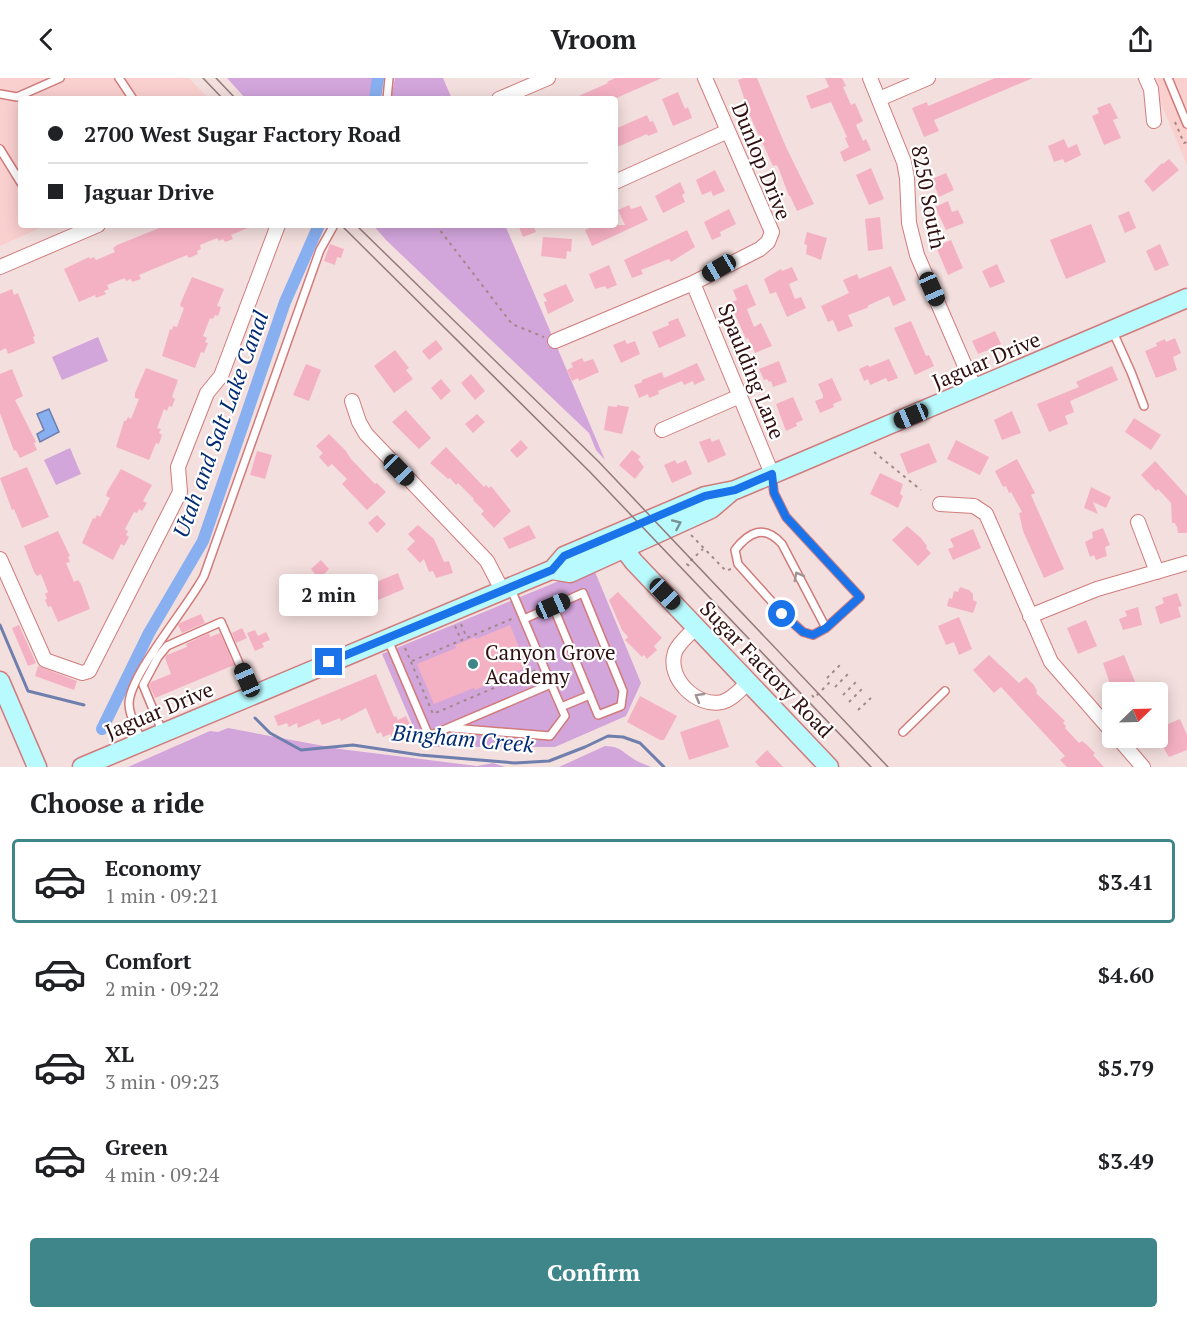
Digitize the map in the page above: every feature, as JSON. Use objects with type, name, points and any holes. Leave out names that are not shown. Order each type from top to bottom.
[{"type":"main road","name":"Jaguar Drive","points":[[552,570],[564,556],[705,496],[735,490],[1112,330],[1186,302]]},
{"type":"main road","name":"Jaguar Drive","points":[[82,767],[506,588],[606,548],[624,549],[711,509],[735,490]]},
{"type":"main road","name":"Sugar Factory Road","points":[[624,549],[829,767]]},
{"type":"main road","points":[[0,681],[37,767]]},
{"type":"street","points":[[506,96],[548,78]]},
{"type":"street","name":"Dunlop Drive","points":[[555,341],[693,283],[759,249],[768,242],[772,232],[705,78]]},
{"type":"street","name":"8250 South","points":[[870,78],[904,162],[909,223],[917,255],[975,389]]},
{"type":"street","points":[[879,99],[928,78]]},
{"type":"street","points":[[1146,78],[1151,89],[1154,121]]},
{"type":"street","points":[[618,181],[728,131]]},
{"type":"street","points":[[0,267],[91,228]]},
{"type":"street","points":[[0,559],[45,660],[82,673],[89,671],[180,492],[178,467],[207,393],[221,376],[277,228]]},
{"type":"street","name":"Spaulding Lane","points":[[693,283],[772,474]]},
{"type":"street","points":[[662,430],[740,396]]},
{"type":"street","points":[[352,401],[366,434],[487,561],[506,588]]},
{"type":"street","points":[[940,504],[974,506],[986,514],[1044,649],[1057,671],[1102,721]]},
{"type":"street","points":[[1138,522],[1157,572]]},
{"type":"street","points":[[1030,616],[1097,588],[1187,563]]},
{"type":"street","points":[[696,627],[679,645],[674,659],[674,669],[687,689],[701,700],[715,703],[732,697],[748,682]]},
{"type":"street","points":[[1127,748],[1143,767]]},
{"type":"lane","points":[[19,96],[60,78]]},
{"type":"lane","points":[[118,78],[130,96]]},
{"type":"lane","points":[[387,96],[389,78]]},
{"type":"lane","points":[[1168,78],[1187,124]]},
{"type":"lane","points":[[0,94],[18,97]]},
{"type":"lane","points":[[0,149],[18,178]]},
{"type":"lane","points":[[142,742],[131,716],[129,705],[131,691],[145,665],[194,595],[204,576],[320,250],[332,228]]},
{"type":"lane","points":[[1112,330],[1144,406]]},
{"type":"lane","points":[[772,474],[774,493],[786,517],[860,597],[826,628],[813,635],[803,632],[782,614],[738,564],[735,550],[743,540],[753,533],[763,532],[774,535],[782,544],[826,628]]},
{"type":"lane","points":[[448,728],[550,736],[565,716],[524,619],[506,588]]},
{"type":"lane","points":[[524,619],[553,606],[583,593],[623,692],[621,706],[598,715],[553,606]]},
{"type":"lane","points":[[162,733],[143,685],[158,657],[167,646],[221,622],[253,695]]},
{"type":"lane","points":[[387,638],[429,736],[551,684]]},
{"type":"lane","points":[[903,732],[945,691]]},
{"type":"lane","points":[[561,707],[590,695]]},
{"type":"path","points":[[1175,122],[1184,143],[1187,142]]},
{"type":"path","points":[[437,228],[512,324],[555,341]]},
{"type":"path","points":[[874,452],[921,490]]},
{"type":"path","points":[[687,531],[726,571],[731,569]]},
{"type":"path","points":[[689,566],[687,564],[704,549]]},
{"type":"path","points":[[411,662],[514,618],[511,611]]},
{"type":"path","points":[[461,624],[467,638]]},
{"type":"path","points":[[455,627],[461,640]]},
{"type":"path","points":[[405,648],[433,714],[536,670]]},
{"type":"path","points":[[826,678],[840,665]]},
{"type":"path","points":[[836,687],[848,674]]},
{"type":"path","points":[[812,695],[814,698],[830,682]]},
{"type":"path","points":[[843,695],[856,682]]},
{"type":"path","points":[[849,702],[862,689]]},
{"type":"path","points":[[858,710],[871,698]]},
{"type":"shaded area","points":[[0,78],[189,78],[206,96],[18,96],[18,228],[40,228],[0,246]]},
{"type":"shaded area","points":[[227,78],[373,78],[370,96],[243,96]]},
{"type":"shaded area","points":[[395,78],[443,78],[451,96],[392,96]]},
{"type":"shaded area","points":[[1150,78],[1187,78],[1187,165]]},
{"type":"shaded area","points":[[376,228],[506,228],[605,460],[596,450],[589,433]]},
{"type":"shaded area","points":[[98,337],[108,361],[62,380],[52,357]]},
{"type":"shaded area","points":[[70,448],[81,474],[56,485],[44,460]]},
{"type":"shaded area","points":[[593,567],[641,683],[626,716],[555,747],[422,747],[382,654]]},
{"type":"shaded area","points":[[228,728],[340,749],[477,766],[493,763],[505,767],[128,767],[210,731],[218,732]]},
{"type":"shaded area","points":[[605,746],[617,748],[636,761],[651,767],[559,767]]},
{"type":"water","points":[[49,409],[59,432],[40,442],[37,434],[44,430],[37,414]]},
{"type":"building","points":[[615,78],[662,78],[618,97],[579,96]]},
{"type":"building","points":[[757,78],[786,147],[814,204],[797,211],[778,167],[773,166],[750,116],[738,80]]},
{"type":"building","points":[[825,78],[842,78],[846,86],[843,87],[851,105],[855,103],[863,121],[856,125],[863,141],[866,139],[871,150],[844,162],[840,152],[849,147],[845,138],[847,137],[831,102],[811,109],[806,96],[829,87]]},
{"type":"building","points":[[995,78],[1033,78],[934,120],[939,131],[924,137],[912,108],[927,102],[928,106]]},
{"type":"building","points":[[678,92],[685,109],[688,107],[692,118],[673,126],[662,99]]},
{"type":"building","points":[[1110,103],[1118,118],[1113,120],[1121,138],[1104,145],[1092,116],[1099,113],[1097,108]]},
{"type":"building","points":[[647,115],[658,132],[648,136],[647,134],[618,147],[618,128]]},
{"type":"building","points":[[1064,139],[1068,148],[1077,144],[1081,155],[1065,163],[1063,159],[1054,162],[1048,146]]},
{"type":"building","points":[[1169,159],[1179,170],[1153,192],[1144,181]]},
{"type":"building","points":[[871,168],[884,199],[869,205],[856,175]]},
{"type":"building","points":[[715,170],[725,191],[713,196],[711,191],[702,195],[696,180]]},
{"type":"building","points":[[946,173],[954,190],[939,197],[932,179]]},
{"type":"building","points":[[680,182],[685,193],[682,195],[685,202],[663,213],[655,196]]},
{"type":"building","points":[[948,201],[952,212],[958,210],[964,223],[946,230],[935,207]]},
{"type":"building","points":[[629,205],[631,209],[641,206],[648,220],[592,246],[585,230],[618,228],[618,225],[625,225],[618,210]]},
{"type":"building","points":[[729,209],[736,224],[720,232],[721,236],[712,240],[704,222]]},
{"type":"building","points":[[1129,211],[1136,228],[1125,233],[1118,216]]},
{"type":"building","points":[[880,217],[883,249],[868,251],[865,219]]},
{"type":"building","points":[[1091,224],[1106,262],[1066,279],[1050,240]]},
{"type":"building","points":[[160,228],[248,228],[231,235],[233,239],[225,242],[217,238],[200,245],[201,249],[197,251],[198,254],[189,258],[187,255],[139,275],[141,279],[132,282],[131,279],[126,281],[125,278],[107,285],[109,289],[104,291],[106,294],[96,298],[95,295],[79,302],[64,269],[89,257],[90,259],[94,257],[96,260],[115,252],[113,248]]},
{"type":"building","points":[[519,228],[534,228],[536,232],[523,237]]},
{"type":"building","points":[[687,230],[695,247],[671,262],[669,259],[641,270],[643,274],[632,278],[624,260]]},
{"type":"building","points":[[807,232],[827,238],[821,260],[806,254],[807,245],[804,244]]},
{"type":"building","points":[[543,237],[572,239],[571,252],[567,251],[566,259],[541,256]]},
{"type":"building","points":[[951,240],[963,268],[948,275],[936,247]]},
{"type":"building","points":[[330,244],[344,249],[341,258],[337,257],[335,265],[324,261]]},
{"type":"building","points":[[1160,244],[1169,265],[1155,271],[1146,251]]},
{"type":"building","points":[[997,264],[1005,282],[990,288],[982,271]]},
{"type":"building","points":[[609,265],[617,285],[607,289],[605,286],[595,289],[589,274]]},
{"type":"building","points":[[891,266],[906,300],[893,306],[889,296],[869,305],[867,308],[848,315],[853,326],[838,332],[833,320],[828,322],[821,306],[849,293],[843,280],[857,274],[859,279]]},
{"type":"building","points":[[792,267],[798,280],[789,284],[795,299],[801,297],[806,308],[787,317],[776,292],[770,294],[764,279],[781,269],[782,271]]},
{"type":"building","points":[[192,277],[224,289],[217,306],[221,307],[218,316],[210,318],[203,336],[207,338],[205,342],[208,343],[204,353],[201,352],[195,368],[162,356],[170,329],[172,330],[173,326],[177,327],[184,308],[180,306],[181,302]]},
{"type":"building","points":[[566,284],[574,301],[548,314],[544,302],[547,301],[543,294]]},
{"type":"building","points":[[747,284],[756,305],[747,309],[754,327],[761,323],[772,346],[755,353],[730,303],[737,300],[733,290]]},
{"type":"building","points":[[12,289],[14,295],[18,293],[35,336],[33,337],[35,343],[8,354],[6,348],[0,351],[0,294]]},
{"type":"building","points":[[678,318],[686,336],[659,348],[652,332],[669,325],[668,322]]},
{"type":"building","points":[[911,321],[926,356],[929,355],[934,366],[915,375],[894,328]]},
{"type":"building","points":[[995,331],[1001,344],[989,353],[988,350],[978,354],[972,341]]},
{"type":"building","points":[[1175,338],[1181,353],[1173,357],[1177,370],[1156,378],[1145,351],[1157,346],[1156,343],[1165,339],[1166,342]]},
{"type":"building","points":[[436,340],[443,349],[429,360],[422,351]]},
{"type":"building","points":[[625,340],[627,344],[635,341],[640,354],[621,363],[613,345]]},
{"type":"building","points":[[395,350],[409,368],[406,370],[413,379],[394,393],[374,366]]},
{"type":"building","points":[[582,358],[584,362],[593,359],[599,372],[579,381],[578,378],[572,381],[567,370],[573,367],[571,363]]},
{"type":"building","points":[[889,359],[898,378],[888,382],[886,378],[870,385],[868,379],[864,381],[859,369]]},
{"type":"building","points":[[779,361],[787,382],[773,387],[771,381],[764,380],[759,369]]},
{"type":"building","points":[[697,363],[705,380],[694,385],[693,381],[684,385],[682,381],[658,391],[659,394],[649,398],[648,394],[639,398],[634,385],[642,380],[662,372],[664,378]]},
{"type":"building","points":[[306,364],[321,370],[309,401],[293,395]]},
{"type":"building","points":[[1112,366],[1118,380],[1070,401],[1074,412],[1065,416],[1068,424],[1049,432],[1037,404],[1079,387],[1076,382]]},
{"type":"building","points":[[146,368],[178,380],[172,397],[175,399],[172,407],[169,406],[167,411],[164,409],[157,428],[161,429],[159,433],[162,435],[159,444],[156,443],[149,460],[116,447],[124,421],[128,417],[131,419],[139,399],[135,398],[135,393]]},
{"type":"building","points":[[12,369],[23,396],[15,400],[36,442],[34,443],[37,450],[20,458],[16,450],[14,451],[0,413],[0,374]]},
{"type":"building","points":[[471,374],[485,391],[475,400],[461,383]]},
{"type":"building","points":[[832,378],[842,400],[833,404],[834,407],[820,413],[815,401],[823,398],[823,395],[818,384]]},
{"type":"building","points":[[441,379],[451,391],[441,400],[431,388]]},
{"type":"building","points":[[793,397],[803,420],[786,431],[776,404]]},
{"type":"building","points":[[617,405],[629,407],[622,434],[604,430],[608,406],[617,407]]},
{"type":"building","points":[[406,410],[431,438],[419,449],[392,422]]},
{"type":"building","points":[[1012,411],[1021,433],[1002,440],[994,420]]},
{"type":"building","points":[[477,414],[485,422],[473,433],[465,424]]},
{"type":"building","points":[[1134,418],[1161,435],[1151,450],[1125,432]]},
{"type":"building","points":[[329,434],[375,484],[377,483],[386,492],[367,510],[342,484],[347,479],[332,464],[328,467],[319,457],[323,453],[316,446]]},
{"type":"building","points":[[710,438],[712,442],[719,439],[726,455],[708,463],[699,442]]},
{"type":"building","points":[[521,440],[528,448],[517,458],[510,450]]},
{"type":"building","points":[[956,440],[989,457],[980,475],[947,459]]},
{"type":"building","points":[[929,443],[937,462],[908,474],[900,454]]},
{"type":"building","points":[[446,447],[484,487],[491,486],[511,511],[494,528],[481,514],[484,511],[474,499],[458,483],[456,485],[430,463]]},
{"type":"building","points":[[632,450],[641,457],[638,459],[644,467],[635,479],[619,465]]},
{"type":"building","points":[[257,451],[272,455],[265,479],[250,475]]},
{"type":"building","points":[[1017,459],[1035,493],[1031,495],[1064,569],[1044,578],[1023,531],[1019,513],[1022,512],[1011,492],[1009,493],[1006,486],[1003,487],[995,471]]},
{"type":"building","points":[[675,460],[677,464],[686,460],[692,474],[672,483],[664,465]]},
{"type":"building","points":[[1155,461],[1187,496],[1187,533],[1178,533],[1177,526],[1172,523],[1171,503],[1141,475]]},
{"type":"building","points":[[27,467],[49,517],[22,528],[14,509],[12,510],[0,478]]},
{"type":"building","points":[[121,469],[152,485],[143,501],[147,503],[142,511],[139,509],[137,513],[134,512],[125,529],[129,537],[124,546],[121,544],[113,560],[82,543],[93,518],[95,519],[97,515],[100,517],[110,498],[106,496],[107,492]]},
{"type":"building","points":[[880,473],[903,484],[900,494],[903,496],[898,508],[870,494]]},
{"type":"building","points":[[1091,487],[1111,497],[1106,508],[1093,502],[1098,514],[1084,508]]},
{"type":"building","points":[[377,515],[386,524],[377,533],[368,523]]},
{"type":"building","points":[[418,525],[434,539],[444,562],[449,561],[453,573],[436,578],[433,571],[429,572],[424,559],[420,563],[407,549],[415,541],[408,534]]},
{"type":"building","points":[[529,525],[536,538],[509,549],[503,538]]},
{"type":"building","points":[[907,526],[921,538],[931,553],[918,566],[892,540]]},
{"type":"building","points":[[1103,528],[1110,545],[1105,547],[1107,556],[1096,560],[1094,555],[1090,557],[1085,542],[1093,538],[1092,532]]},
{"type":"building","points":[[973,529],[981,548],[953,560],[948,549],[954,547],[950,539]]},
{"type":"building","points":[[58,531],[70,556],[68,557],[70,562],[66,563],[74,582],[78,580],[81,584],[90,609],[58,622],[51,606],[48,607],[45,600],[47,599],[45,594],[48,592],[41,574],[37,576],[34,572],[24,546]]},
{"type":"building","points":[[321,560],[329,569],[319,579],[311,569]]},
{"type":"building","points":[[398,573],[404,589],[371,603],[364,587]]},
{"type":"building","points":[[325,584],[337,596],[321,611],[309,600]]},
{"type":"building","points":[[960,587],[969,590],[973,594],[973,600],[977,602],[973,613],[947,606],[949,598],[952,599],[954,591],[958,592]]},
{"type":"building","points":[[618,592],[662,638],[654,646],[657,650],[647,659],[625,640],[628,637],[622,630],[609,600]]},
{"type":"building","points":[[1177,593],[1182,606],[1178,607],[1181,617],[1160,624],[1155,607],[1164,603],[1162,598]]},
{"type":"building","points":[[1138,607],[1142,625],[1123,630],[1119,619],[1127,616],[1125,611]]},
{"type":"building","points":[[201,614],[205,623],[182,633],[178,625],[180,623]]},
{"type":"building","points":[[959,617],[972,649],[959,655],[954,642],[946,645],[938,626]]},
{"type":"building","points":[[1086,620],[1097,646],[1078,654],[1067,628]]},
{"type":"building","points":[[19,625],[36,663],[28,666],[12,628]]},
{"type":"building","points":[[510,625],[527,667],[475,690],[474,688],[434,704],[417,664],[456,648],[455,645]]},
{"type":"building","points":[[242,628],[247,638],[236,643],[232,633]]},
{"type":"building","points":[[255,630],[258,636],[266,632],[270,640],[262,643],[264,647],[255,651],[247,633]]},
{"type":"building","points":[[209,633],[210,637],[220,633],[234,665],[155,698],[149,685],[171,674],[165,658],[167,655],[187,647],[186,644]]},
{"type":"building","points":[[989,655],[1019,683],[1026,677],[1034,685],[1036,693],[1065,721],[1063,723],[1065,728],[1079,743],[1082,741],[1095,753],[1093,755],[1104,767],[1067,767],[1060,760],[1065,756],[1001,687],[994,693],[973,670]]},
{"type":"building","points":[[1124,655],[1135,682],[1109,682],[1103,663]]},
{"type":"building","points":[[38,666],[77,681],[74,690],[35,676]]},
{"type":"building","points":[[376,674],[394,717],[396,716],[398,720],[406,716],[412,729],[392,737],[390,734],[383,737],[381,732],[377,734],[366,708],[341,721],[340,718],[322,725],[319,719],[298,728],[297,723],[289,727],[287,723],[278,726],[274,716]]},
{"type":"building","points":[[640,696],[677,716],[664,740],[627,722]]},
{"type":"building","points":[[719,719],[729,747],[689,760],[680,732]]},
{"type":"building","points":[[1180,719],[1187,735],[1187,750],[1169,757],[1164,748],[1168,748],[1168,724]]},
{"type":"building","points":[[767,750],[783,767],[760,767],[755,762]]},
{"type":"waterway","name":"Utah and Salt Lake Canal","points":[[375,96],[378,78]]},
{"type":"waterway","name":"Utah and Salt Lake Canal","points":[[102,729],[149,633],[203,541],[285,302],[318,228]]},
{"type":"waterway","name":"Bingham Creek","points":[[0,625],[28,691],[84,705]]},
{"type":"waterway","name":"Bingham Creek","points":[[255,718],[270,733],[301,750],[353,745],[420,755],[515,763],[549,761],[608,736],[623,737],[640,743],[664,767]]},
{"type":"tram line","points":[[203,78],[220,96]]},
{"type":"tram line","points":[[216,78],[233,96]]},
{"type":"tram line","points":[[344,228],[590,472],[871,767]]},
{"type":"tram line","points":[[359,228],[599,462],[888,767]]},
{"type":"place","name":"Canyon Grove Academy","points":[[473,664]]},
{"type":"route","points":[[329,662],[552,570],[564,556],[652,518],[705,496],[735,490],[772,474],[774,493],[786,517],[860,597],[826,628],[813,635],[803,632],[782,614]]}]
